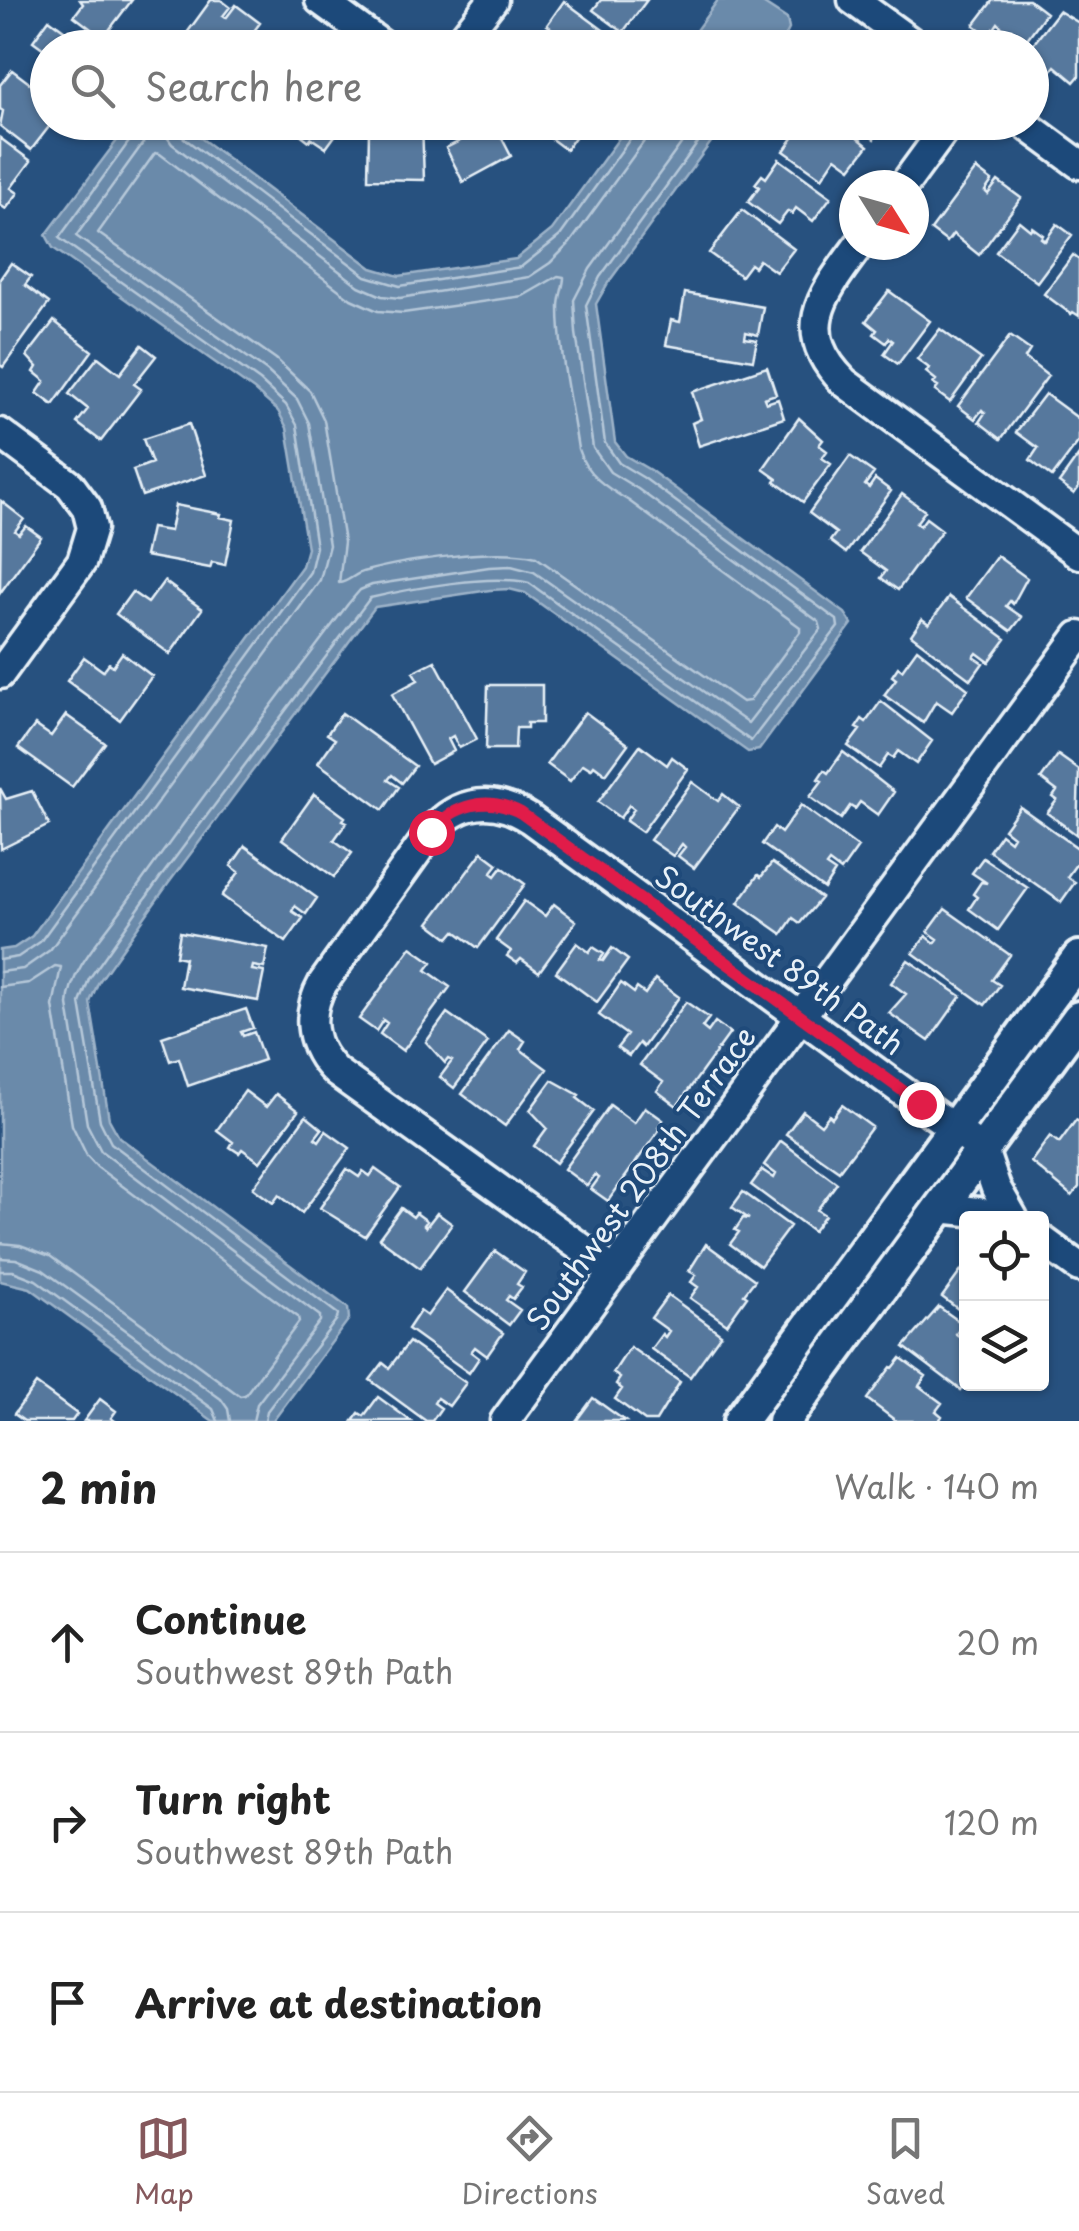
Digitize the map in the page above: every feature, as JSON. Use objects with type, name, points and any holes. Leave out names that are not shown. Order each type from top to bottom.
[{"type":"street","points":[[320,0],[361,30]]},
{"type":"street","points":[[469,30],[493,0]]},
{"type":"street","points":[[853,0],[894,30]]},
{"type":"street","points":[[915,170],[937,140]]},
{"type":"street","points":[[1046,140],[1079,164]]},
{"type":"street","points":[[848,260],[825,293],[816,325],[820,349],[844,382],[1079,554]]},
{"type":"street","points":[[0,433],[70,485],[86,508],[92,528],[82,561],[0,674]]},
{"type":"street","name":"Southwest 208th Terrace","points":[[505,1421],[1079,636]]},
{"type":"street","name":"Southwest 89th Path","points":[[615,1272],[336,1072],[319,1050],[312,1031],[314,1000],[332,969],[437,825],[469,805],[504,805],[521,813],[983,1150]]},
{"type":"street","points":[[740,1421],[1079,958]]},
{"type":"street","points":[[784,1421],[1079,1018]]},
{"type":"street","points":[[983,1150],[996,1188],[1010,1211]]},
{"type":"street","points":[[939,1208],[960,1211]]},
{"type":"street","points":[[1049,1245],[1079,1268]]},
{"type":"water","points":[[718,0],[758,0],[787,19],[789,29],[788,30],[696,30]]},
{"type":"water","points":[[117,140],[203,140],[372,268],[399,276],[516,259],[552,230],[618,140],[713,140],[596,304],[615,442],[626,456],[845,613],[852,624],[759,750],[748,752],[525,593],[490,590],[375,607],[168,884],[98,983],[90,1002],[109,1119],[119,1137],[348,1308],[349,1319],[273,1421],[213,1421],[30,1288],[0,1281],[0,950],[14,948],[32,936],[302,566],[307,548],[287,428],[278,411],[53,248],[46,235]]},
{"type":"building","points":[[80,0],[132,0],[109,30],[92,30],[74,16],[83,4]]},
{"type":"building","points":[[211,0],[221,0],[230,7],[223,16],[226,18],[236,5],[260,23],[255,30],[189,30]]},
{"type":"building","points":[[601,0],[647,0],[624,30],[593,10]]},
{"type":"building","points":[[993,0],[1029,0],[1046,13],[1034,30],[998,30],[998,23],[993,30],[981,30],[974,25]]},
{"type":"building","points":[[564,1],[603,30],[553,30],[547,25]]},
{"type":"building","points":[[1059,11],[1079,23],[1079,76],[1074,82],[1055,66],[1049,74],[1049,30],[1044,30]]},
{"type":"building","points":[[49,19],[64,30],[41,30]]},
{"type":"building","points":[[12,70],[30,84],[30,140],[39,140],[31,150],[0,126],[0,85]]},
{"type":"building","points":[[0,138],[31,161],[11,188],[18,193],[6,209],[0,205]]},
{"type":"building","points":[[314,140],[332,140],[326,148]]},
{"type":"building","points":[[369,140],[423,140],[424,180],[368,179]]},
{"type":"building","points":[[503,140],[511,156],[463,182],[446,148],[460,141]]},
{"type":"building","points":[[553,140],[573,140],[566,150]]},
{"type":"building","points":[[792,140],[861,140],[868,146],[851,168],[836,157],[822,178],[784,151]]},
{"type":"building","points":[[779,159],[831,197],[813,221],[796,208],[792,214],[788,211],[778,224],[748,202],[759,187],[755,184],[762,175],[766,178]]},
{"type":"building","points":[[976,169],[992,181],[985,191],[988,194],[998,181],[1021,198],[979,255],[953,234],[947,242],[931,230]]},
{"type":"building","points":[[742,210],[794,249],[776,272],[759,260],[741,276],[709,253]]},
{"type":"building","points":[[1019,221],[1043,235],[1045,241],[1057,224],[1072,235],[1037,282],[996,252]]},
{"type":"building","points":[[1073,255],[1079,260],[1079,316],[1044,294]]},
{"type":"building","points":[[11,263],[31,277],[25,285],[49,303],[3,367],[0,279]]},
{"type":"building","points":[[889,291],[930,321],[898,364],[884,354],[893,341],[889,338],[886,343],[866,321]]},
{"type":"building","points":[[685,293],[763,307],[758,335],[746,332],[745,338],[757,340],[753,360],[666,345],[671,320],[680,322]]},
{"type":"building","points":[[54,321],[92,351],[53,405],[37,393],[45,381],[34,372],[37,367],[27,356]]},
{"type":"building","points":[[940,329],[981,359],[950,402],[935,391],[936,380],[917,359]]},
{"type":"building","points":[[1010,336],[1030,350],[1025,358],[1048,376],[1001,439],[979,422],[985,413],[982,410],[975,419],[958,406]]},
{"type":"building","points":[[142,345],[156,356],[134,384],[141,389],[101,441],[77,423],[88,409],[69,394],[98,357],[120,374]]},
{"type":"building","points":[[767,367],[776,394],[764,398],[766,403],[778,399],[784,418],[699,446],[692,423],[701,419],[692,392]]},
{"type":"building","points":[[1045,394],[1079,419],[1079,441],[1052,477],[1030,460],[1038,448],[1016,432]]},
{"type":"building","points":[[799,418],[823,440],[819,445],[827,451],[822,458],[831,464],[803,502],[763,469]]},
{"type":"building","points":[[189,424],[206,475],[142,496],[133,470],[152,463],[143,439]]},
{"type":"building","points":[[1079,455],[1079,487],[1074,494],[1059,483]]},
{"type":"building","points":[[850,456],[874,473],[865,485],[869,488],[875,479],[891,491],[846,553],[830,541],[836,533],[809,513]]},
{"type":"building","points":[[902,494],[925,511],[916,523],[920,526],[926,518],[942,530],[898,590],[881,578],[886,571],[860,552]]},
{"type":"building","points":[[1,501],[24,519],[15,531],[19,534],[26,526],[41,537],[0,593]]},
{"type":"building","points":[[175,505],[234,520],[225,565],[212,562],[210,568],[145,556],[151,528],[170,531]]},
{"type":"building","points":[[997,556],[1027,578],[1013,604],[1010,601],[1006,606],[1022,617],[1011,631],[966,598]]},
{"type":"building","points":[[164,581],[202,609],[170,654],[116,614],[132,592],[148,603]]},
{"type":"building","points":[[949,597],[1006,639],[989,662],[977,653],[974,657],[983,663],[971,680],[911,635],[922,619],[929,624]]},
{"type":"building","points":[[917,649],[968,689],[952,712],[936,701],[923,723],[884,695],[896,679],[892,676],[898,667],[902,670]]},
{"type":"building","points":[[122,653],[152,676],[120,720],[67,681],[84,657],[103,671],[109,663],[113,666]]},
{"type":"building","points":[[435,661],[477,739],[459,748],[453,736],[448,739],[454,751],[430,764],[392,694],[418,680],[413,672]]},
{"type":"building","points":[[488,685],[542,685],[542,723],[516,728],[515,749],[486,749]]},
{"type":"building","points":[[881,701],[932,741],[916,764],[898,751],[893,758],[888,755],[879,768],[848,746],[860,730],[856,728],[862,719],[866,722]]},
{"type":"building","points":[[585,712],[628,744],[606,774],[594,765],[591,769],[583,764],[570,781],[547,764]]},
{"type":"building","points":[[342,713],[415,766],[402,783],[392,775],[388,780],[399,787],[383,810],[318,763],[335,739],[327,734]]},
{"type":"building","points":[[66,715],[105,743],[72,787],[18,748],[35,725],[51,736]]},
{"type":"building","points":[[640,745],[667,765],[672,757],[688,769],[642,832],[626,821],[634,809],[629,805],[620,818],[598,802]]},
{"type":"building","points":[[843,752],[894,792],[878,815],[860,802],[855,809],[850,806],[841,819],[810,797],[822,781],[818,779],[824,770],[828,773]]},
{"type":"building","points":[[1058,755],[1079,770],[1077,835],[1047,813],[1057,800],[1053,797],[1057,791],[1041,779]]},
{"type":"building","points":[[692,782],[718,801],[723,794],[739,807],[694,868],[678,856],[685,847],[682,844],[673,856],[650,840]]},
{"type":"building","points":[[0,788],[6,799],[32,791],[49,825],[1,849]]},
{"type":"building","points":[[314,794],[347,822],[334,840],[352,853],[334,877],[282,839]]},
{"type":"building","points":[[801,805],[858,847],[841,871],[829,862],[826,866],[835,872],[824,889],[762,844],[774,827],[781,833]]},
{"type":"building","points":[[1020,807],[1079,849],[1079,860],[1067,877],[1075,882],[1061,902],[989,851],[1001,834],[1010,841],[1013,836],[1004,829]]},
{"type":"building","points":[[245,846],[317,898],[306,914],[295,906],[292,911],[303,918],[286,942],[222,896],[239,872],[231,866]]},
{"type":"building","points":[[482,852],[498,864],[491,873],[495,876],[502,867],[525,884],[478,948],[455,931],[449,938],[429,923]]},
{"type":"building","points":[[983,858],[1028,888],[998,930],[969,909],[981,882],[987,883],[972,873]]},
{"type":"building","points":[[772,863],[821,898],[800,923],[793,918],[782,934],[738,903]]},
{"type":"building","points":[[524,901],[545,916],[554,904],[576,921],[539,972],[521,959],[517,963],[507,956],[511,951],[496,940]]},
{"type":"building","points":[[945,909],[1010,955],[992,980],[1000,985],[985,1005],[913,953],[926,936],[935,943],[938,939],[928,932]]},
{"type":"building","points":[[180,932],[268,948],[264,968],[253,966],[252,970],[264,972],[258,1001],[180,987],[185,958],[176,956]]},
{"type":"building","points":[[577,943],[589,952],[593,947],[604,954],[600,960],[603,961],[612,948],[628,960],[597,1002],[556,972]]},
{"type":"building","points":[[411,947],[432,962],[426,970],[450,987],[403,1051],[380,1034],[387,1023],[383,1020],[376,1031],[359,1019]]},
{"type":"building","points":[[908,960],[961,996],[929,1041],[889,1013],[906,994],[891,983]]},
{"type":"building","points":[[655,979],[679,997],[643,1047],[639,1043],[629,1056],[617,1048],[627,1035],[599,1015],[621,983],[634,993],[637,988],[645,994]]},
{"type":"building","points":[[686,1002],[709,1018],[702,1027],[708,1032],[715,1022],[730,1033],[677,1106],[657,1091],[663,1082],[640,1065]]},
{"type":"building","points":[[246,1009],[253,1028],[241,1032],[243,1036],[254,1032],[264,1060],[188,1086],[179,1058],[170,1061],[162,1037]]},
{"type":"building","points":[[447,1013],[488,1042],[454,1088],[440,1077],[452,1061],[448,1059],[445,1063],[426,1042]]},
{"type":"building","points":[[509,1030],[525,1041],[520,1049],[547,1069],[505,1126],[462,1094]]},
{"type":"building","points":[[552,1080],[579,1095],[577,1098],[594,1111],[556,1163],[534,1146],[547,1128],[530,1110]]},
{"type":"building","points":[[245,1091],[266,1107],[276,1094],[298,1111],[260,1162],[242,1149],[239,1153],[230,1147],[233,1142],[217,1130]]},
{"type":"building","points":[[610,1105],[634,1123],[645,1107],[663,1120],[608,1201],[591,1189],[599,1178],[595,1175],[587,1186],[564,1169]]},
{"type":"building","points":[[842,1105],[872,1127],[839,1171],[786,1134],[803,1111],[821,1125]]},
{"type":"building","points":[[306,1116],[322,1129],[315,1138],[319,1141],[326,1131],[350,1148],[302,1213],[279,1195],[273,1203],[253,1188]]},
{"type":"building","points":[[1076,1120],[1079,1187],[1072,1196],[1031,1162],[1050,1136],[1059,1143]]},
{"type":"building","points":[[781,1141],[837,1183],[817,1210],[825,1215],[813,1231],[751,1185],[762,1170],[774,1178],[776,1174],[764,1165]]},
{"type":"building","points":[[347,1169],[359,1177],[363,1171],[370,1176],[375,1169],[400,1187],[365,1236],[320,1208]]},
{"type":"building","points":[[743,1192],[790,1226],[760,1266],[730,1244],[743,1218],[749,1219],[732,1207]]},
{"type":"building","points":[[401,1208],[427,1221],[426,1227],[437,1213],[452,1224],[420,1268],[379,1238]]},
{"type":"building","points":[[706,1244],[755,1280],[727,1324],[690,1298],[698,1287],[691,1282],[696,1275],[689,1271]]},
{"type":"building","points":[[495,1251],[525,1272],[517,1284],[522,1287],[513,1299],[509,1296],[506,1300],[520,1310],[509,1325],[465,1292]]},
{"type":"building","points":[[959,1274],[959,1310],[942,1297]]},
{"type":"building","points":[[446,1290],[503,1333],[487,1356],[475,1347],[471,1352],[479,1358],[469,1373],[408,1329],[420,1311],[427,1316]]},
{"type":"building","points":[[668,1295],[721,1334],[690,1377],[651,1349],[669,1331],[651,1318]]},
{"type":"building","points":[[939,1307],[959,1321],[959,1388],[904,1347]]},
{"type":"building","points":[[409,1342],[466,1383],[449,1406],[437,1398],[434,1403],[441,1408],[432,1421],[426,1421],[370,1380],[383,1363],[389,1368]]},
{"type":"building","points":[[630,1347],[680,1382],[656,1421],[645,1421],[615,1399],[622,1389],[616,1384],[620,1378],[613,1373]]},
{"type":"building","points":[[901,1358],[926,1376],[919,1386],[942,1403],[936,1411],[942,1416],[939,1421],[896,1421],[867,1399]]},
{"type":"building","points":[[36,1384],[77,1414],[72,1421],[24,1421],[14,1414]]},
{"type":"building","points":[[378,1397],[411,1421],[353,1421],[359,1413],[364,1416]]},
{"type":"building","points":[[593,1398],[625,1421],[576,1421]]},
{"type":"building","points":[[100,1399],[116,1411],[111,1418],[115,1421],[84,1421]]},
{"type":"route","points":[[431,832],[453,812],[469,805],[504,805],[521,813],[921,1104]]}]
